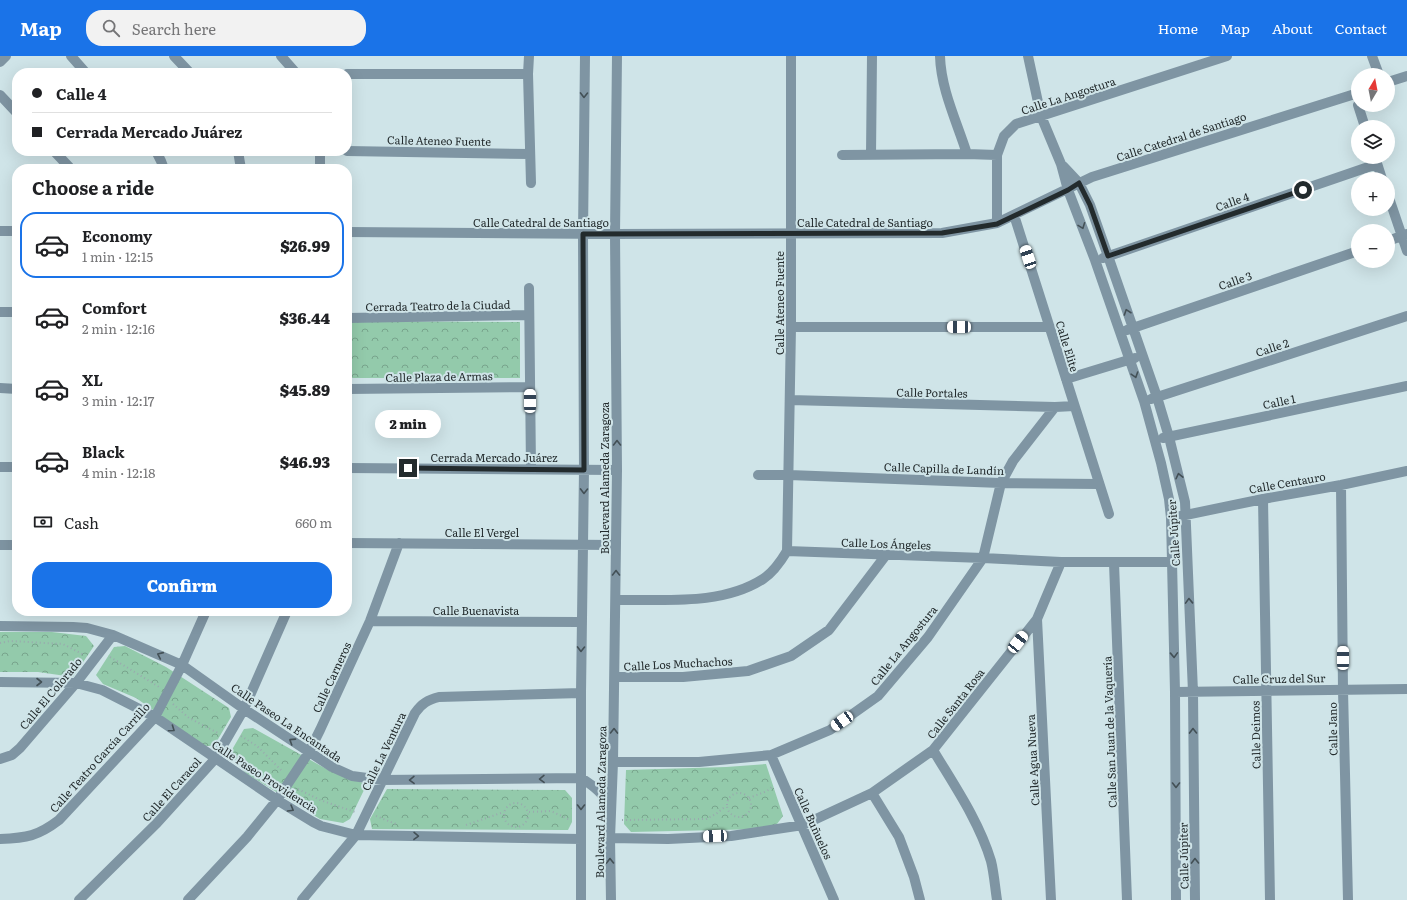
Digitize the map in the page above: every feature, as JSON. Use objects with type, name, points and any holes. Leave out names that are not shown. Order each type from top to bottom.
[{"type":"street","points":[[0,62],[6,56]]},
{"type":"street","points":[[70,56],[81,68]]},
{"type":"street","points":[[174,56],[185,68]]},
{"type":"street","points":[[281,56],[292,68]]},
{"type":"street","points":[[529,56],[528,74],[532,183]]},
{"type":"street","name":"Boulevard Alameda Zaragoza","points":[[582,900],[581,693],[584,470],[583,234],[585,56]]},
{"type":"street","name":"Boulevard Alameda Zaragoza","points":[[611,900],[610,820],[615,678],[617,470],[615,234],[617,56]]},
{"type":"street","name":"Calle Ateneo Fuente","points":[[787,551],[792,234],[792,56]]},
{"type":"street","points":[[871,155],[872,56]]},
{"type":"street","points":[[940,56],[945,89],[967,154]]},
{"type":"street","name":"Calle Júpiter","points":[[1028,56],[1041,116],[1061,164],[1068,190],[1095,260],[1130,360],[1155,440],[1169,499],[1171,518],[1175,692],[1176,900]]},
{"type":"street","name":"Calle La Angostura","points":[[997,224],[997,155],[1004,136],[1016,124],[1227,56]]},
{"type":"street","points":[[1372,56],[1376,68]]},
{"type":"street","points":[[352,74],[528,74]]},
{"type":"street","points":[[1395,80],[1407,76]]},
{"type":"street","points":[[0,95],[12,107]]},
{"type":"street","name":"Calle Catedral de Santiago","points":[[352,232],[583,234],[942,233],[997,224],[1092,177],[1351,95]]},
{"type":"street","name":"Calle Ateneo Fuente","points":[[352,151],[530,154]]},
{"type":"street","points":[[842,155],[997,155]]},
{"type":"street","points":[[59,156],[66,164]]},
{"type":"street","name":"Calle Júpiter","points":[[1061,164],[1079,183],[1090,205],[1157,397],[1169,437],[1185,502],[1193,692],[1195,900]]},
{"type":"street","name":"Calle 4","points":[[1095,260],[1368,164]]},
{"type":"street","points":[[1395,211],[1405,235],[1407,250]]},
{"type":"street","name":"Calle Elite","points":[[1014,215],[1109,514]]},
{"type":"street","points":[[0,231],[12,231]]},
{"type":"street","points":[[1395,239],[1405,235]]},
{"type":"street","name":"Calle 3","points":[[1120,332],[1351,253]]},
{"type":"street","points":[[529,288],[531,469]]},
{"type":"street","points":[[0,312],[12,312]]},
{"type":"street","name":"Cerrada Teatro de la Ciudad","points":[[352,318],[529,315]]},
{"type":"street","name":"Calle 2","points":[[1144,402],[1407,316]]},
{"type":"street","points":[[791,327],[1050,327]]},
{"type":"street","points":[[1066,379],[1142,355]]},
{"type":"street","name":"Calle 1","points":[[1155,440],[1407,386]]},
{"type":"street","points":[[0,388],[12,389]]},
{"type":"street","name":"Calle Plaza de Armas","points":[[352,389],[530,388]]},
{"type":"street","name":"Calle Portales","points":[[790,400],[1055,407],[1074,406]]},
{"type":"street","name":"Calle La Angostura","points":[[613,762],[699,762],[771,755],[830,730],[878,696],[928,636],[983,558],[1001,483],[1013,461],[1055,407]]},
{"type":"street","points":[[0,467],[12,467]]},
{"type":"street","name":"Cerrada Mercado Juárez","points":[[352,468],[617,470]]},
{"type":"street","name":"Calle Centauro","points":[[1171,518],[1263,498],[1407,471]]},
{"type":"street","name":"Calle Capilla de Landín","points":[[758,475],[1001,483],[1099,484]]},
{"type":"street","name":"Calle Jano","points":[[1341,484],[1343,690],[1348,900]]},
{"type":"street","name":"Calle Deimos","points":[[1263,498],[1270,900]]},
{"type":"street","name":"Calle El Vergel","points":[[352,543],[616,545]]},
{"type":"street","name":"Calle Carneros","points":[[188,900],[247,837],[277,800],[309,752],[370,621],[399,544]]},
{"type":"street","points":[[0,545],[12,545]]},
{"type":"street","points":[[616,600],[704,599],[736,592],[764,579],[778,566],[787,551]]},
{"type":"street","name":"Calle Los Ángeles","points":[[787,551],[1061,562],[1172,562]]},
{"type":"street","name":"Calle Los Muchachos","points":[[615,678],[683,677],[748,671],[791,656],[829,630],[886,555]]},
{"type":"street","name":"Calle Santa Rosa","points":[[610,838],[668,839],[731,836],[802,825],[872,793],[933,750],[1037,619],[1061,562]]},
{"type":"street","name":"Calle San Juan de la Vaquería","points":[[1114,563],[1127,900]]},
{"type":"street","name":"Calle Teatro García Carrillo","points":[[0,839],[31,836],[46,830],[60,820],[155,717],[182,665],[204,616]]},
{"type":"street","name":"Calle El Caracol","points":[[79,900],[157,823],[215,759],[244,709],[285,616]]},
{"type":"street","name":"Calle Agua Nueva","points":[[1037,619],[1051,900]]},
{"type":"street","name":"Calle Buenavista","points":[[370,621],[582,622]]},
{"type":"street","name":"Calle Paseo La Encantada","points":[[0,626],[87,628],[113,635],[182,665],[244,709],[309,752],[342,772],[364,778],[382,780],[581,778]]},
{"type":"street","name":"Calle El Colorado","points":[[0,759],[12,754],[20,748],[76,683],[113,635]]},
{"type":"street","name":"Calle Paseo Providencia","points":[[0,682],[76,683],[102,690],[155,717],[277,800],[322,826],[356,835],[581,838]]},
{"type":"street","name":"Calle Cruz del Sur","points":[[1175,692],[1407,689]]},
{"type":"street","name":"Calle La Ventura","points":[[302,900],[356,835],[415,713],[427,700],[439,697],[581,693]]},
{"type":"street","points":[[933,750],[977,826],[991,861],[997,900]]},
{"type":"street","name":"Calle Buñuelos","points":[[771,755],[834,900]]},
{"type":"street","points":[[581,778],[600,791],[611,808]]},
{"type":"street","points":[[872,793],[899,837],[914,877],[920,900]]},
{"type":"path","points":[[0,643],[10,641],[63,644],[86,655],[93,662]]},
{"type":"path","points":[[100,652],[168,693],[175,707],[189,718],[206,728],[229,734],[257,746],[289,782],[320,800],[365,816],[379,817],[400,826]]},
{"type":"path","points":[[749,798],[767,791],[782,779]]},
{"type":"path","points":[[610,820],[706,819],[716,814],[726,806],[728,798],[735,793],[743,793],[749,798],[751,806],[748,813],[741,817],[737,817],[730,813],[726,806]]},
{"type":"path","points":[[516,802],[524,805],[529,816],[526,823],[519,827],[511,826],[507,824],[504,817],[504,812],[508,805],[516,802]]},
{"type":"path","points":[[528,812],[551,811],[565,817],[581,828]]},
{"type":"path","points":[[466,825],[504,812]]},
{"type":"green space","points":[[352,321],[520,322],[520,378],[352,378]]},
{"type":"green space","points":[[0,632],[52,632],[86,636],[94,646],[73,677],[38,672],[0,672]]},
{"type":"green space","points":[[125,646],[166,667],[229,708],[231,717],[214,746],[204,746],[136,698],[103,684],[96,675],[114,647]]},
{"type":"green space","points":[[253,728],[330,771],[363,783],[364,790],[350,819],[343,823],[320,819],[247,774],[231,758],[233,748],[244,729]]},
{"type":"green space","points":[[766,764],[783,816],[777,824],[762,829],[631,832],[624,824],[626,770],[726,767]]},
{"type":"green space","points":[[387,789],[565,790],[572,798],[572,822],[568,830],[372,829],[370,819]]},
{"type":"route","points":[[408,468],[584,470],[583,234],[942,233],[997,224],[1068,190],[1079,183],[1090,205],[1108,256],[1303,190]]}]
